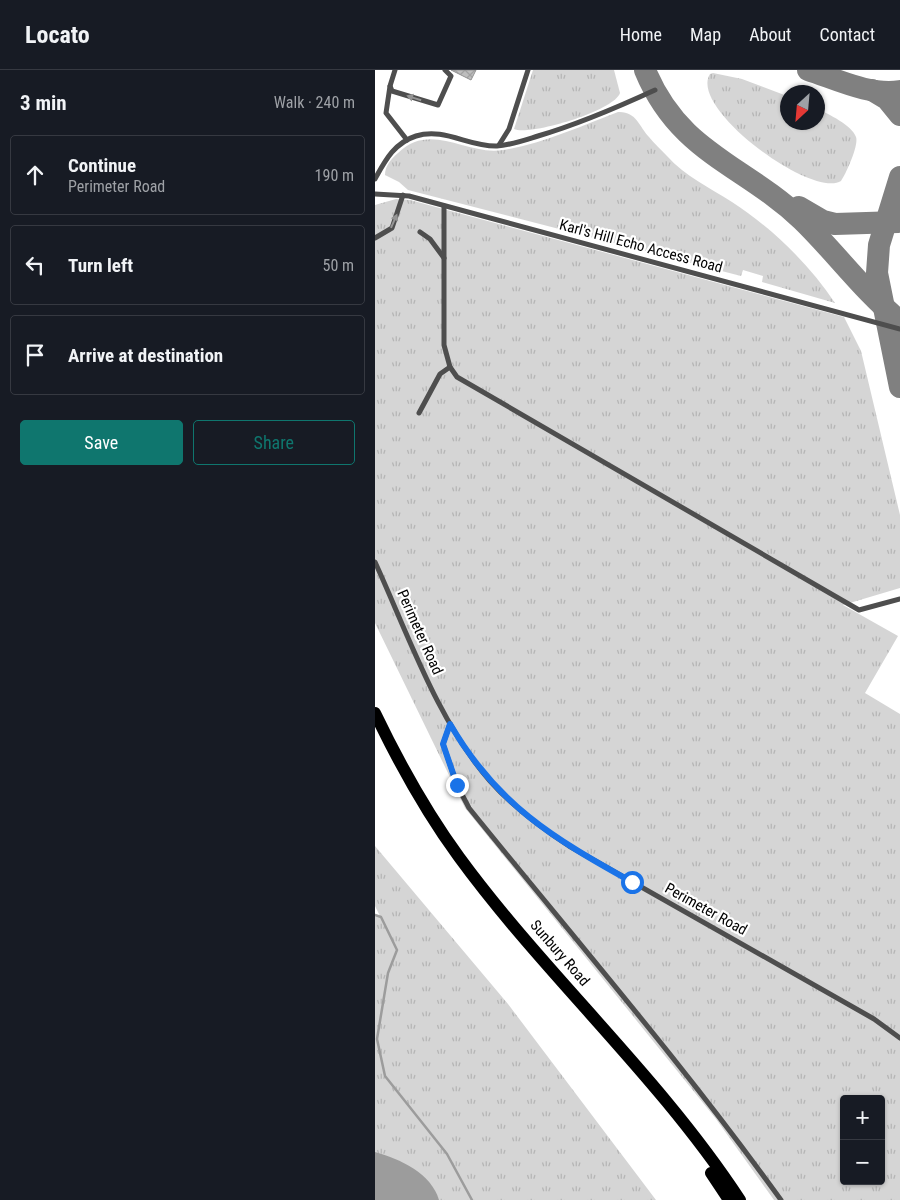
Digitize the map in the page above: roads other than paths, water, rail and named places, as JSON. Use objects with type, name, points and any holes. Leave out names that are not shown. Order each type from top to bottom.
[{"type":"main road","name":"Sunbury Road","points":[[375,713],[418,794],[460,858],[681,1122],[740,1200]]},
{"type":"main road","name":"Sunbury Road","points":[[375,731],[415,805],[467,880],[674,1124],[729,1200]]},
{"type":"lane","points":[[395,70],[389,86],[386,113],[407,140]]},
{"type":"lane","points":[[389,86],[394,92],[438,105],[451,76],[445,70]]},
{"type":"lane","points":[[499,146],[509,129],[528,70]]},
{"type":"lane","points":[[375,179],[390,154],[407,140],[424,134],[441,134],[477,144],[499,146],[589,120],[655,90]]},
{"type":"lane","name":"Karl's Hill Echo Access Road","points":[[375,194],[403,195],[900,329]]},
{"type":"lane","points":[[375,238],[392,228],[403,195]]},
{"type":"lane","points":[[444,206],[444,345],[450,366],[457,377],[859,610],[900,599]]},
{"type":"lane","points":[[419,232],[430,238],[444,258]]},
{"type":"lane","points":[[419,413],[440,374],[450,366]]},
{"type":"lane","name":"Perimeter Road","points":[[375,562],[450,724],[473,760],[507,799],[546,831],[874,1019],[900,1038]]},
{"type":"lane","points":[[450,724],[443,744],[457,785],[469,808],[569,933],[668,1050],[781,1200]]},
{"type":"waterway","points":[[375,915],[381,917],[397,950],[388,973],[377,1039],[385,1076],[447,1154],[472,1200]]}]
